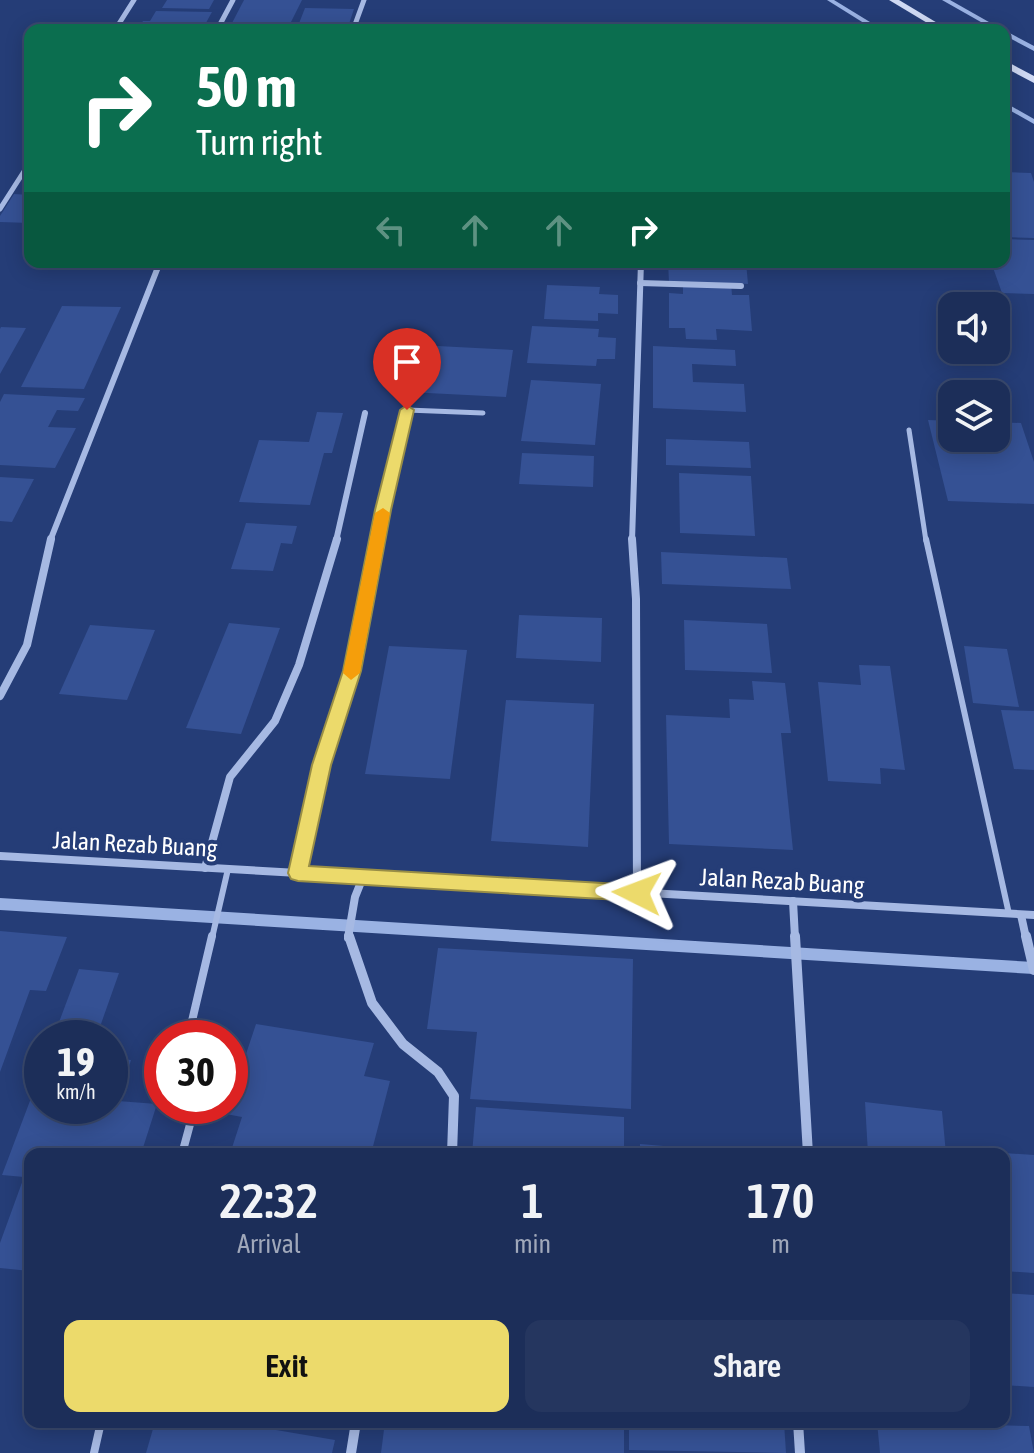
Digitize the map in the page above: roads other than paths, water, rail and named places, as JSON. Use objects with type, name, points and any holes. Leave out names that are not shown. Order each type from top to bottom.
[{"type":"main road","points":[[893,0],[935,24]]},
{"type":"main road","points":[[1010,66],[1034,80]]},
{"type":"street","points":[[119,24],[134,0]]},
{"type":"street","points":[[220,24],[233,0]]},
{"type":"street","points":[[355,24],[364,0]]},
{"type":"street","points":[[0,209],[24,171]]},
{"type":"street","points":[[0,696],[27,645],[48,546],[158,268]]},
{"type":"street","points":[[637,893],[636,599],[632,540],[641,268]]},
{"type":"street","points":[[640,283],[741,286]]},
{"type":"street","points":[[205,868],[230,777],[275,721],[299,665],[331,565],[365,413]]},
{"type":"street","name":"Jalan Rezab Buang","points":[[0,856],[1034,915]]},
{"type":"street","points":[[363,877],[355,897],[348,939],[372,1003],[403,1044],[438,1072],[454,1096],[452,1148]]},
{"type":"street","points":[[793,901],[808,1148]]},
{"type":"street","points":[[1021,915],[1034,970]]},
{"type":"street","points":[[351,1453],[355,1428]]},
{"type":"street","points":[[798,1428],[800,1453]]},
{"type":"lane","points":[[298,873],[321,765],[352,671],[383,510],[407,410],[483,413]]},
{"type":"lane","points":[[909,430],[932,576],[989,814],[1009,914]]},
{"type":"lane","points":[[192,1020],[228,869]]},
{"type":"lane","points":[[184,1148],[190,1124]]},
{"type":"lane","points":[[94,1453],[100,1428]]},
{"type":"waterway","points":[[830,0],[870,24]]},
{"type":"waterway","points":[[945,0],[989,24]]},
{"type":"waterway","points":[[1010,35],[1034,49]]},
{"type":"waterway","points":[[1010,108],[1034,122]]},
{"type":"waterway","points":[[0,904],[1034,968]]}]
